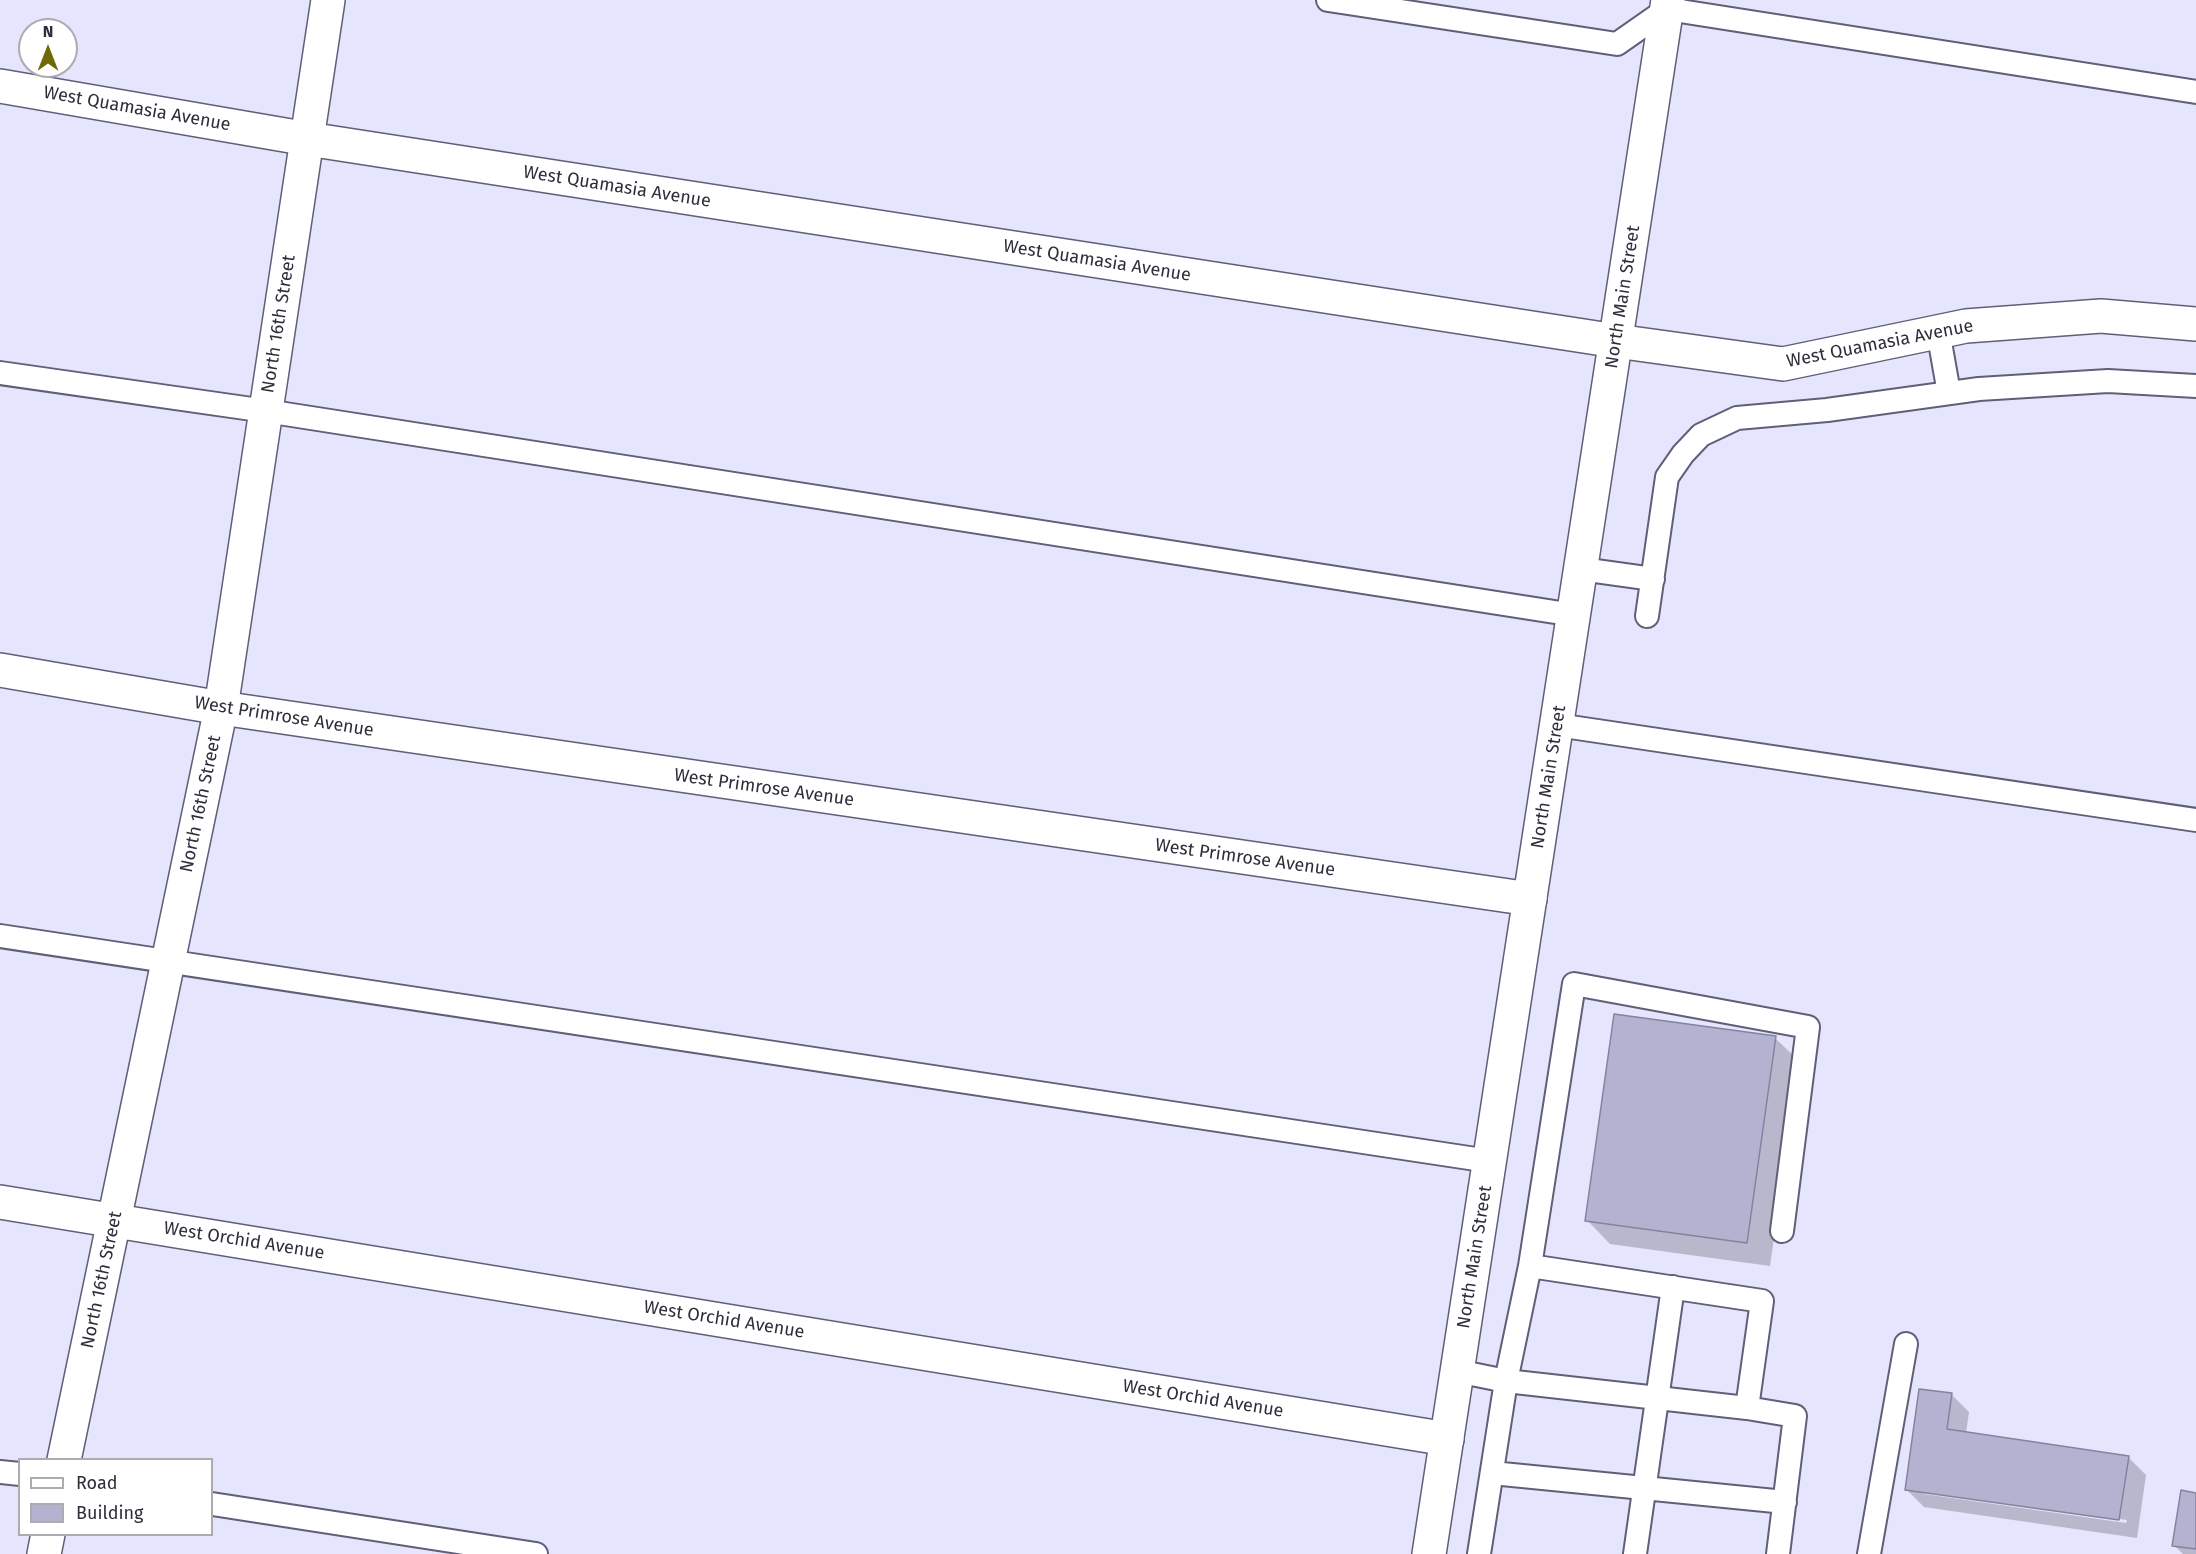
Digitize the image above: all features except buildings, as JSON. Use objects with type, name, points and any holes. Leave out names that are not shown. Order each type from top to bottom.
[{"type":"street","name":"North 16th Street","points":[[64,1458],[221,708],[328,0]]},
{"type":"street","name":"North Main Street","points":[[1429,1554],[1668,4]]},
{"type":"street","name":"West Quamasia Avenue","points":[[0,86],[308,139],[1616,341],[1783,364],[1966,326],[2101,316],[2196,324]]},
{"type":"street","name":"West Primrose Avenue","points":[[0,670],[221,708],[1530,899]]},
{"type":"street","name":"West Orchid Avenue","points":[[0,1202],[1447,1439]]},
{"type":"street","points":[[44,1554],[48,1536]]},
{"type":"lane","points":[[1329,0],[1617,44],[1668,4],[2196,92]]},
{"type":"lane","points":[[1938,331],[1949,393]]},
{"type":"lane","points":[[0,373],[266,411],[1574,615]]},
{"type":"lane","points":[[1647,616],[1666,477],[1701,435],[1737,418],[1827,410],[1949,393],[2108,381],[2196,387]]},
{"type":"lane","points":[[1581,569],[1653,579]]},
{"type":"lane","points":[[1557,725],[2196,820]]},
{"type":"lane","points":[[0,936],[1490,1161]]},
{"type":"lane","points":[[1479,1554],[1506,1380],[1530,1266],[1574,984],[1808,1027],[1782,1231]]},
{"type":"lane","points":[[1530,1266],[1762,1301],[1747,1408]]},
{"type":"lane","points":[[1635,1554],[1673,1287]]},
{"type":"lane","points":[[1869,1554],[1906,1344]]},
{"type":"lane","points":[[1457,1371],[1506,1380],[1747,1408],[1795,1416],[1778,1554]]},
{"type":"lane","points":[[0,1472],[18,1474]]},
{"type":"lane","points":[[1492,1473],[1785,1502]]},
{"type":"lane","points":[[213,1504],[536,1554]]}]
